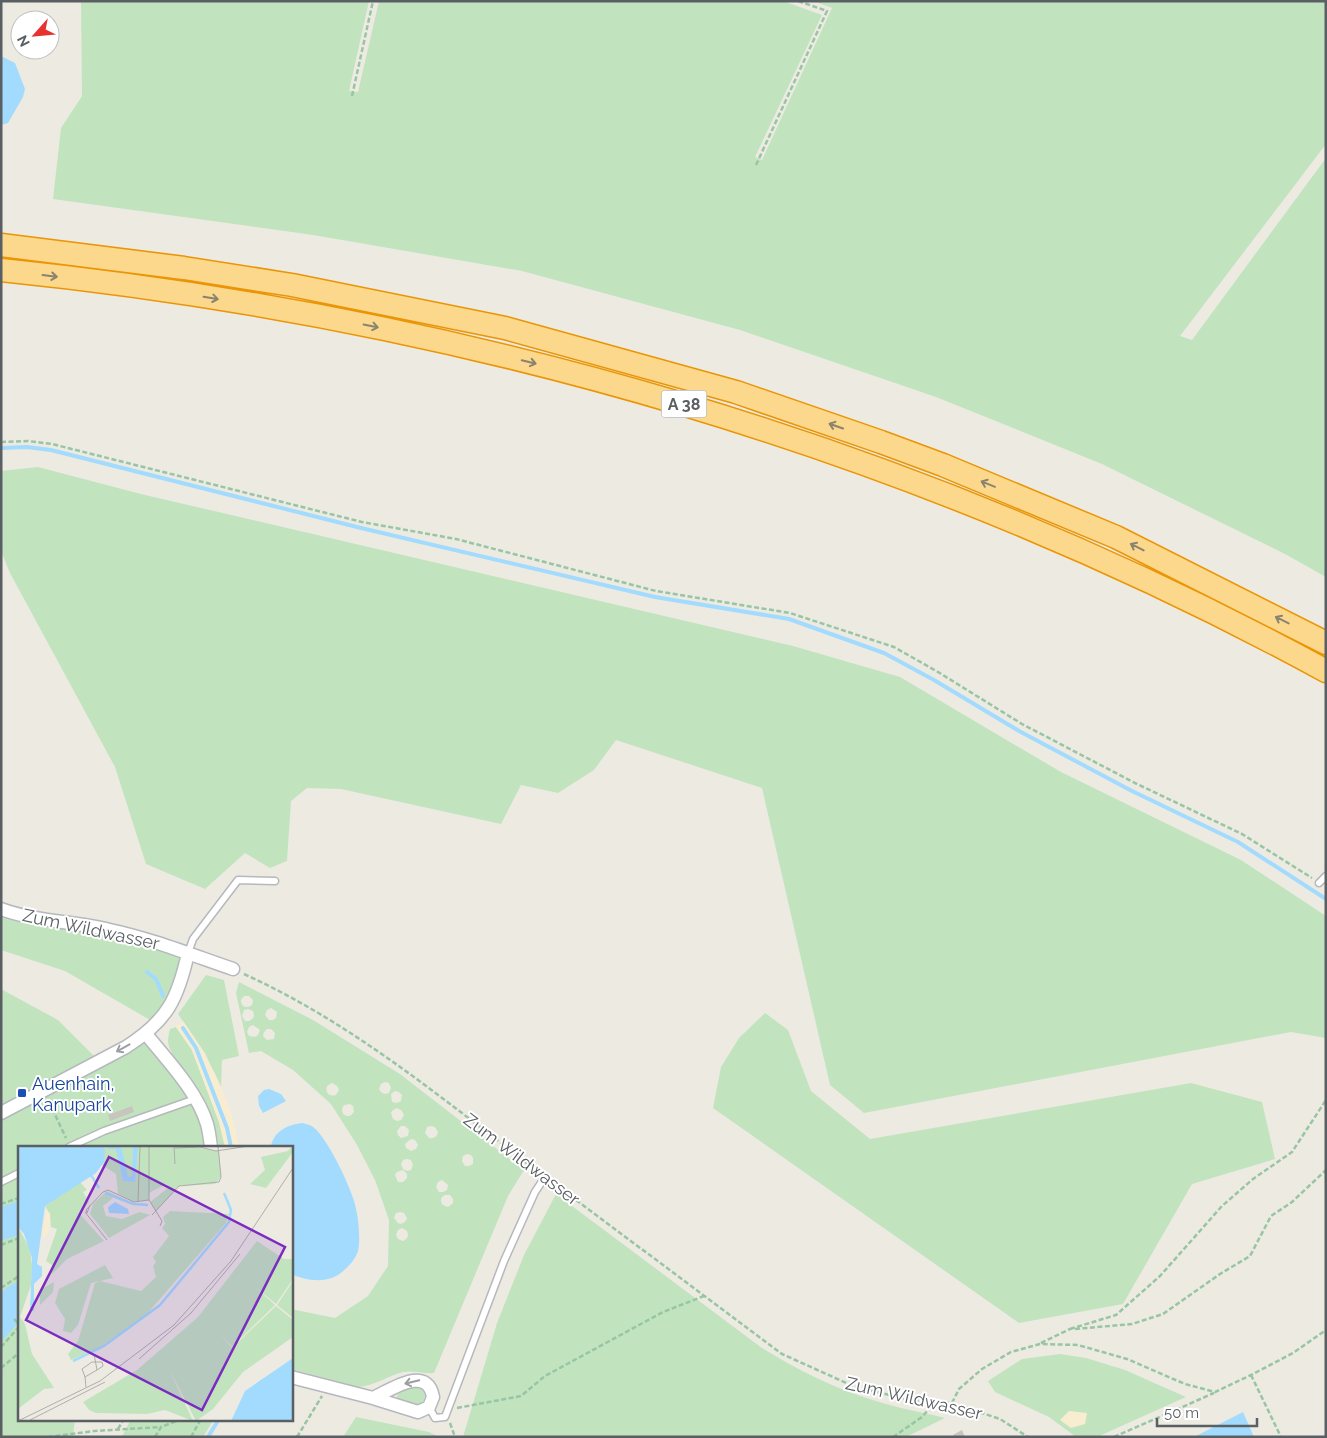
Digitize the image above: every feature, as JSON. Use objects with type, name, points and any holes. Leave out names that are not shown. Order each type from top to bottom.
[{"type":"highway","name":"A 38","points":[[1,246],[184,268],[292,285],[505,328],[736,392],[925,458],[1116,537],[1326,642]]},
{"type":"highway","name":"A 38","points":[[1,270],[184,293],[401,332],[562,370],[705,410],[805,442],[985,510],[1158,586],[1326,671]]},
{"type":"street","name":"Zum Wildwasser","points":[[1,909],[25,916],[108,929],[153,941],[233,969]]},
{"type":"street","points":[[1,1113],[126,1047],[146,1034],[157,1024],[176,996],[182,981],[188,954]]},
{"type":"street","points":[[146,1034],[179,1074],[195,1099],[207,1123],[211,1146]]},
{"type":"street","points":[[292,1377],[373,1398],[418,1412],[429,1407],[433,1397],[428,1385],[422,1381],[413,1380],[373,1398]]},
{"type":"lane","points":[[1319,883],[1326,876]]},
{"type":"lane","points":[[188,954],[193,939],[238,880],[275,881]]},
{"type":"lane","points":[[69,1145],[195,1099]]},
{"type":"lane","points":[[1,1182],[18,1174]]},
{"type":"lane","points":[[429,1407],[435,1418],[445,1417],[504,1261],[535,1192],[545,1177]]},
{"type":"path","points":[[352,96],[373,1]]},
{"type":"path","points":[[756,165],[827,11],[798,1]]},
{"type":"path","points":[[1,442],[28,441],[52,444],[362,522],[456,539],[656,592],[790,613],[894,647],[1022,724],[1136,783],[1242,834],[1319,883]]},
{"type":"path","name":"Zum Wildwasser","points":[[233,969],[317,1011],[405,1069],[545,1177],[782,1354],[854,1386],[910,1400],[952,1403],[1000,1419],[1028,1437]]},
{"type":"path","points":[[952,1403],[959,1389],[982,1369],[1012,1352],[1040,1344],[1070,1329],[1116,1316],[1160,1276],[1222,1206],[1253,1179],[1292,1152],[1326,1100]]},
{"type":"path","points":[[49,1102],[69,1145]]},
{"type":"path","points":[[1070,1329],[1132,1324],[1163,1314],[1220,1274],[1250,1256],[1271,1216],[1292,1202],[1326,1170]]},
{"type":"path","points":[[1,1204],[18,1198]]},
{"type":"path","points":[[1,1244],[18,1238]]},
{"type":"path","points":[[1,1288],[18,1277]]},
{"type":"path","points":[[448,1409],[521,1396],[553,1371],[663,1312],[704,1296]]},
{"type":"path","points":[[14,1320],[18,1324]]},
{"type":"path","points":[[1,1347],[18,1326]]},
{"type":"path","points":[[1114,1437],[1251,1376],[1293,1353],[1326,1330]]},
{"type":"path","points":[[1040,1344],[1078,1345],[1127,1359],[1185,1384],[1216,1392]]},
{"type":"path","points":[[1,1368],[18,1353]]},
{"type":"path","points":[[1251,1376],[1281,1437]]},
{"type":"path","points":[[297,1437],[328,1386]]},
{"type":"path","points":[[893,1437],[922,1417],[935,1402]]},
{"type":"path","points":[[118,1429],[123,1420]]},
{"type":"path","points":[[48,1437],[161,1426],[179,1420]]},
{"type":"path","points":[[190,1437],[201,1420]]},
{"type":"path","points":[[155,1437],[161,1426]]},
{"type":"green space","points":[[81,1],[369,1],[349,91],[358,92],[379,1],[783,1],[822,15],[755,157],[762,160],[832,8],[813,1],[1326,1],[1326,144],[1180,336],[1192,340],[1326,158],[1326,577],[1285,554],[1102,464],[936,397],[740,330],[522,271],[313,235],[53,199],[61,128],[82,96]]},
{"type":"green space","points":[[38,467],[141,494],[793,646],[900,677],[1061,772],[1241,860],[1326,916],[1326,1038],[1291,1032],[864,1113],[830,1085],[762,788],[616,740],[594,770],[558,793],[521,785],[501,824],[341,789],[307,788],[291,801],[287,861],[270,868],[245,853],[205,889],[146,864],[115,767],[10,573],[1,551],[1,471]]},
{"type":"green space","points":[[1,909],[188,953],[157,1024],[65,971],[1,950]]},
{"type":"green space","points":[[206,975],[224,980],[239,1056],[222,1060],[221,1089],[205,1053],[178,1014]]},
{"type":"green space","points":[[239,982],[313,1020],[400,1074],[524,1170],[508,1196],[434,1373],[403,1372],[370,1385],[358,1387],[292,1369],[292,1309],[335,1318],[368,1296],[388,1266],[389,1220],[375,1180],[357,1145],[331,1104],[293,1070],[261,1051],[249,1053],[236,993]],"holes":[[[244,996],[249,996],[253,1000],[252,1005],[243,1006],[241,1000]],[[271,1008],[277,1012],[276,1018],[273,1020],[269,1020],[265,1015],[267,1010]],[[244,1010],[253,1011],[253,1018],[249,1021],[245,1021],[242,1016]],[[253,1025],[260,1030],[255,1037],[249,1036],[247,1032],[249,1027]],[[267,1029],[271,1029],[275,1033],[274,1039],[267,1040],[263,1036],[264,1032]],[[385,1082],[389,1083],[391,1088],[389,1093],[384,1094],[379,1089],[381,1084]],[[332,1083],[337,1086],[339,1090],[336,1095],[330,1095],[327,1092],[327,1086]],[[395,1091],[399,1092],[402,1095],[401,1101],[397,1103],[392,1102],[391,1094]],[[350,1104],[353,1106],[354,1112],[350,1116],[346,1116],[342,1111],[343,1107]],[[397,1108],[402,1111],[404,1115],[401,1120],[393,1119],[391,1113],[393,1110]],[[401,1126],[405,1126],[409,1130],[408,1136],[401,1138],[397,1131]],[[431,1126],[435,1127],[438,1132],[434,1138],[429,1138],[425,1133],[427,1127]],[[411,1139],[415,1140],[418,1145],[416,1149],[411,1151],[406,1148],[405,1144]],[[471,1155],[473,1164],[465,1166],[462,1161],[463,1156]],[[403,1160],[411,1160],[413,1165],[411,1170],[403,1169],[401,1164]],[[403,1170],[407,1174],[407,1178],[403,1182],[398,1182],[395,1175]],[[442,1180],[448,1185],[447,1190],[443,1192],[439,1192],[436,1187],[438,1182]],[[450,1195],[453,1203],[448,1207],[443,1205],[441,1201],[443,1196]],[[396,1213],[404,1213],[407,1218],[406,1221],[398,1223],[394,1218]],[[402,1228],[407,1231],[407,1238],[403,1241],[398,1239],[396,1235],[398,1230]]]},
{"type":"green space","points":[[1,989],[58,1020],[99,1061],[146,1034],[195,1099],[211,1146],[18,1146],[18,1420],[75,1420],[73,1437],[1,1437]]},
{"type":"green space","points":[[765,1013],[788,1030],[811,1091],[870,1139],[1191,1083],[1262,1102],[1275,1159],[1192,1184],[1123,1304],[1019,1323],[713,1108],[721,1067],[739,1038]]},
{"type":"green space","points":[[176,1027],[192,1050],[219,1122],[225,1146],[219,1146],[214,1125],[203,1097],[172,1054],[168,1040],[170,1029]]},
{"type":"green space","points":[[556,1194],[775,1356],[816,1378],[844,1390],[891,1405],[945,1418],[906,1437],[463,1437],[497,1323],[524,1255]]},
{"type":"green space","points":[[1060,1354],[1086,1358],[1125,1370],[1186,1397],[1097,1437],[1076,1437],[1049,1417],[995,1392],[988,1381],[1022,1359]]},
{"type":"green space","points":[[418,1387],[422,1389],[425,1396],[423,1401],[417,1405],[397,1400],[397,1395],[402,1391]]},
{"type":"green space","points":[[356,1417],[429,1432],[439,1437],[343,1437]]},
{"type":"green space","points":[[130,1420],[213,1420],[203,1437],[122,1437]]},
{"type":"sand","points":[[183,1021],[202,1050],[218,1080],[231,1112],[239,1146],[225,1146],[219,1122],[192,1050],[176,1027]]},
{"type":"sand","points":[[1069,1411],[1087,1413],[1085,1424],[1071,1428],[1060,1420]]},
{"type":"water","points":[[1,56],[15,63],[25,89],[23,97],[8,123],[1,125]]},
{"type":"water","points":[[269,1089],[281,1094],[286,1101],[263,1113],[259,1106],[258,1096],[264,1090]]},
{"type":"water","points":[[303,1123],[312,1126],[325,1140],[343,1173],[358,1219],[359,1246],[355,1257],[342,1272],[324,1280],[310,1280],[292,1274],[292,1146],[271,1146],[272,1141],[278,1133],[292,1125]]},
{"type":"water","points":[[18,1201],[18,1235],[1,1241],[1,1207]]},
{"type":"water","points":[[18,1282],[18,1323],[1,1342],[1,1294],[6,1288]]},
{"type":"water","points":[[1243,1412],[1254,1437],[1193,1437],[1198,1435]]},
{"type":"building","points":[[132,1106],[134,1112],[110,1121],[108,1115]]},
{"type":"building","points":[[962,1430],[965,1437],[954,1437],[953,1435]]},
{"type":"waterway","points":[[1,448],[27,447],[51,450],[361,528],[655,597],[789,619],[884,653],[934,680],[1019,731],[1132,791],[1238,842],[1326,899]]},
{"type":"waterway","points":[[147,972],[156,979],[163,996]]},
{"type":"waterway","points":[[183,1028],[196,1048],[227,1128],[231,1146]]},
{"type":"waterway","points":[[208,1437],[218,1420]]},
{"type":"place","name":"Auenhain, Kanupark","points":[[22,1093]]}]
